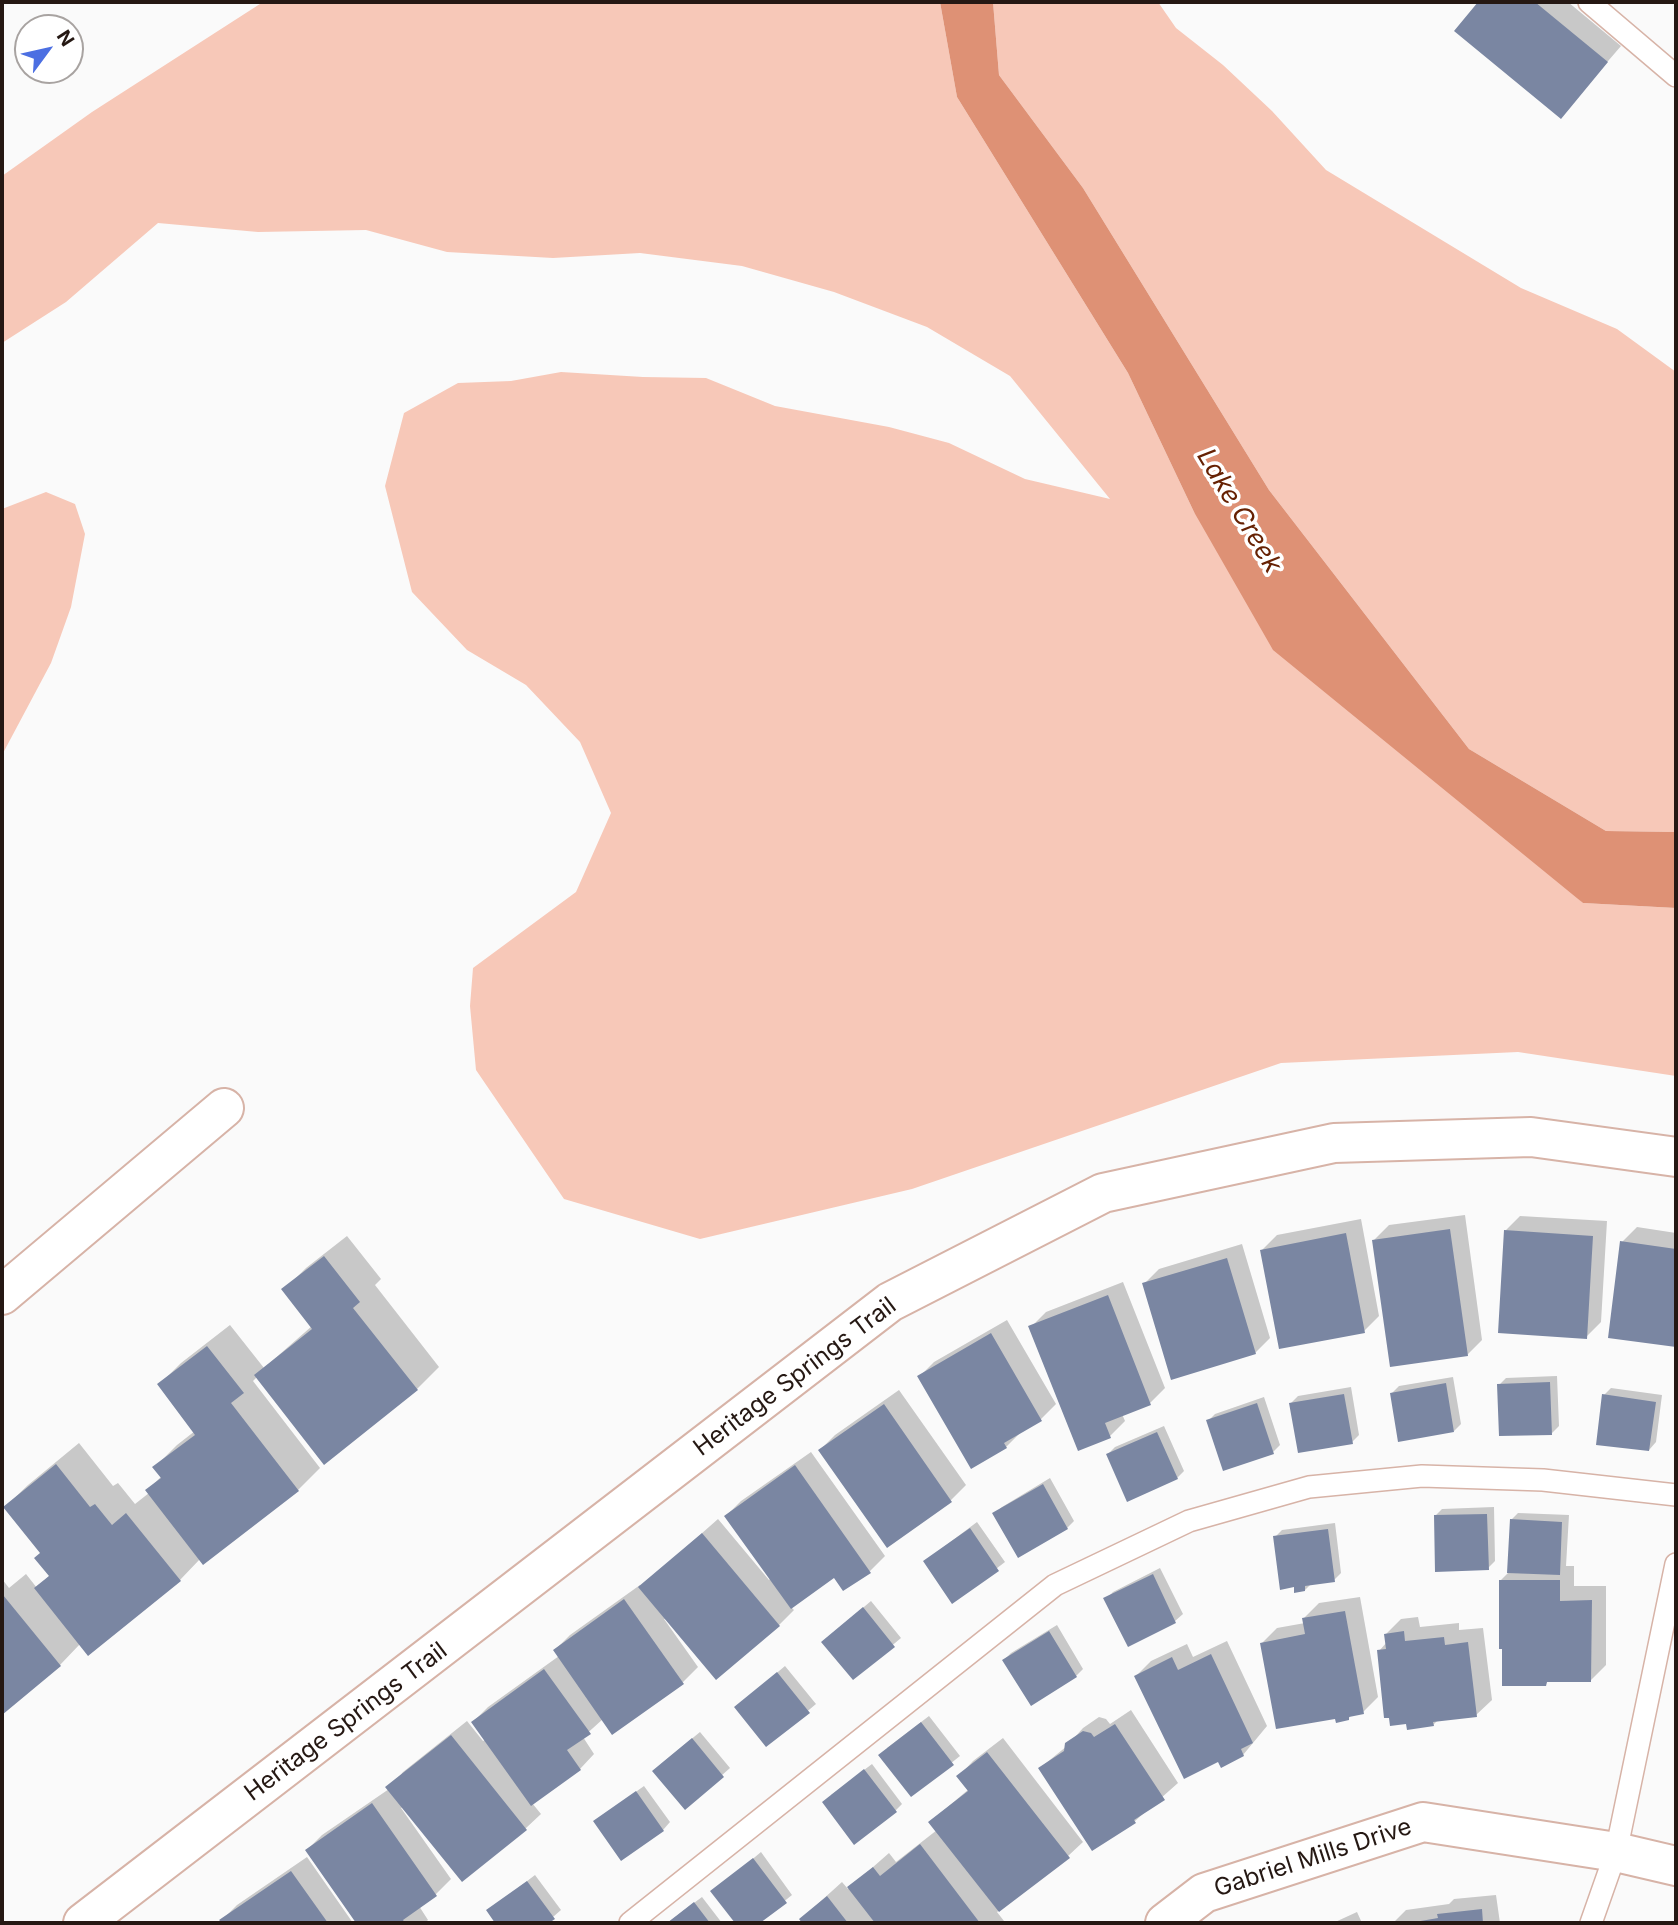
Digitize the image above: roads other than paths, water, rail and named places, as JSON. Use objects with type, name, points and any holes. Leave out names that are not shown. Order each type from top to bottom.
[{"type":"street","points":[[2,1294],[224,1108]]},
{"type":"street","name":"Heritage Springs Trail","points":[[83,1923],[890,1302],[1103,1193],[1334,1143],[1531,1136],[1676,1157]]},
{"type":"street","name":"Gabriel Mills Drive","points":[[1166,1923],[1204,1892],[1423,1822],[1616,1852],[1676,1866]]},
{"type":"lane","points":[[1589,2],[1676,76]]},
{"type":"lane","points":[[630,1923],[1055,1585],[1189,1521],[1309,1487],[1422,1476],[1543,1480],[1676,1495]]},
{"type":"lane","points":[[1591,1923],[1616,1852],[1676,1564]]},
{"type":"water","name":"Lake Creek","points":[[940,2],[993,2],[999,75],[1083,188],[1269,490],[1469,749],[1606,831],[1676,832],[1676,908],[1583,903],[1273,650],[1194,512],[1128,373],[957,97]]}]
